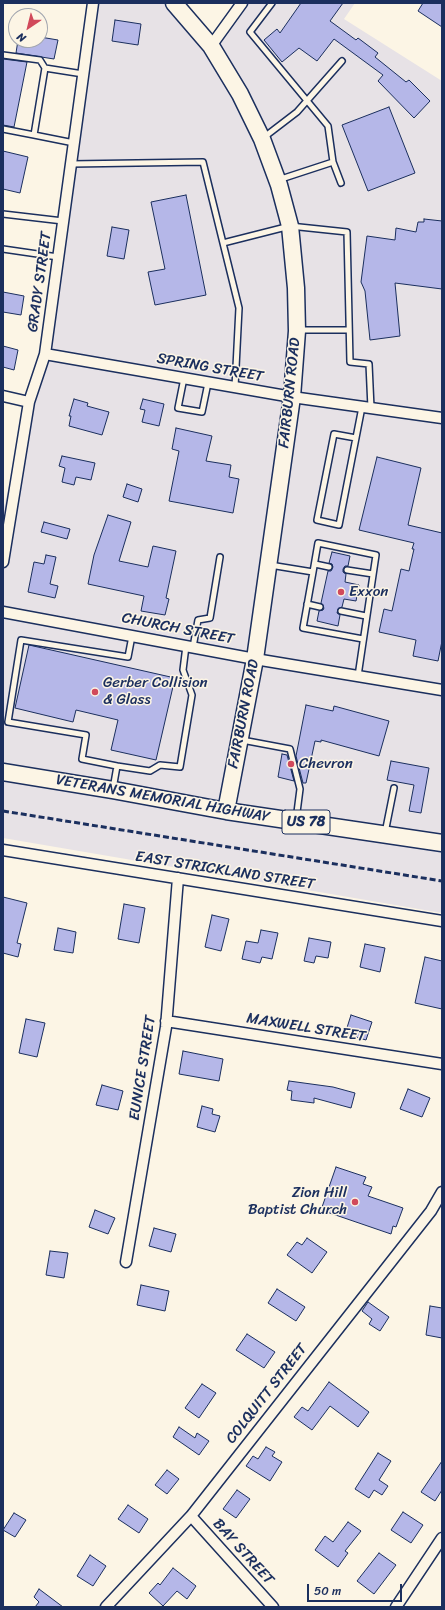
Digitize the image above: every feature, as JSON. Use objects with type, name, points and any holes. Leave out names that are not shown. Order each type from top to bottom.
[{"type":"main road","name":"FAIRBURN ROAD","points":[[174,3],[211,46],[240,94],[262,138],[277,180],[290,226],[296,288],[297,330],[292,397],[255,659],[226,811]]},
{"type":"main road","name":"VETERANS MEMORIAL HIGHWAY","points":[[3,772],[113,790],[226,811],[442,842]]},
{"type":"street","name":"GRADY STREET","points":[[3,562],[29,402],[45,354],[93,3]]},
{"type":"street","points":[[211,46],[242,3]]},
{"type":"street","name":"SPRING STREET","points":[[45,354],[292,397],[442,418]]},
{"type":"street","points":[[3,396],[29,402]]},
{"type":"street","name":"CHURCH STREET","points":[[3,612],[255,659],[442,690]]},
{"type":"street","name":"EAST STRICKLAND STREET","points":[[3,850],[442,921]]},
{"type":"street","name":"EUNICE STREET","points":[[126,1262],[166,1021],[178,878]]},
{"type":"street","name":"MAXWELL STREET","points":[[166,1021],[442,1064]]},
{"type":"street","name":"COLQUITT STREET","points":[[106,1607],[191,1516],[431,1211],[442,1192]]},
{"type":"street","name":"BAY STREET","points":[[191,1516],[273,1607]]},
{"type":"street","points":[[396,1607],[442,1538]]},
{"type":"lane","points":[[272,3],[250,32],[328,126],[333,162],[341,183]]},
{"type":"lane","points":[[3,55],[40,60],[45,68],[34,135]]},
{"type":"lane","points":[[262,138],[297,112],[342,61]]},
{"type":"lane","points":[[45,68],[83,74]]},
{"type":"lane","points":[[3,129],[74,143]]},
{"type":"lane","points":[[71,164],[203,162],[239,308],[236,387]]},
{"type":"lane","points":[[277,180],[333,162]]},
{"type":"lane","points":[[3,214],[63,221]]},
{"type":"lane","points":[[223,243],[290,226],[347,232],[350,362],[369,364],[366,407],[356,438],[339,525],[317,520],[334,434],[356,438]]},
{"type":"lane","points":[[3,249],[58,257]]},
{"type":"lane","points":[[297,330],[349,330]]},
{"type":"lane","points":[[184,378],[178,408],[202,412],[208,383]]},
{"type":"lane","points":[[358,676],[376,555],[318,543],[303,628],[363,639]]},
{"type":"lane","points":[[132,636],[128,657],[21,640],[8,722],[86,735],[82,759],[117,766],[150,770],[160,765],[180,768],[192,695],[184,670],[198,620],[210,618],[220,557]]},
{"type":"lane","points":[[315,564],[328,567]]},
{"type":"lane","points":[[268,565],[313,572]]},
{"type":"lane","points":[[347,570],[373,574]]},
{"type":"lane","points":[[308,604],[320,607]]},
{"type":"lane","points":[[341,611],[366,616]]},
{"type":"lane","points":[[239,740],[290,749],[300,789],[296,821]]},
{"type":"lane","points":[[113,790],[117,766]]},
{"type":"lane","points":[[385,834],[394,788]]},
{"type":"shaded area","points":[[93,3],[174,3],[211,46],[242,3],[355,3],[344,19],[442,81],[442,913],[3,838],[3,507],[29,402],[45,354]]},
{"type":"building","points":[[301,3],[343,3],[330,21],[356,40],[358,38],[378,53],[375,57],[406,82],[409,80],[430,101],[414,118],[378,81],[383,75],[334,39],[317,61],[299,48],[282,62],[264,40],[277,29],[280,33]]},
{"type":"building","points":[[423,3],[442,3],[442,27],[418,11]]},
{"type":"building","points":[[115,20],[141,24],[138,45],[112,41]]},
{"type":"building","points":[[48,38],[58,40],[54,59],[16,53],[17,48],[48,48]]},
{"type":"building","points":[[3,59],[27,62],[14,127],[3,125]]},
{"type":"building","points":[[389,107],[415,173],[368,191],[342,125]]},
{"type":"building","points":[[3,151],[28,157],[20,193],[3,189]]},
{"type":"building","points":[[186,195],[206,295],[155,305],[148,272],[165,269],[151,202]]},
{"type":"building","points":[[424,219],[442,221],[442,289],[395,283],[400,336],[370,340],[365,291],[361,282],[367,236],[395,240],[396,228],[416,232],[418,222],[424,222]]},
{"type":"building","points":[[112,227],[129,230],[124,259],[107,256]]},
{"type":"building","points":[[3,292],[24,296],[21,315],[3,312]]},
{"type":"building","points":[[3,346],[18,350],[14,370],[3,367]]},
{"type":"building","points":[[74,399],[88,403],[87,406],[109,412],[102,435],[69,426],[71,416],[69,416]]},
{"type":"building","points":[[143,399],[164,404],[159,426],[142,422],[145,410],[140,409]]},
{"type":"building","points":[[176,428],[212,436],[206,461],[231,465],[229,477],[239,479],[233,513],[169,501],[179,451],[172,449]]},
{"type":"building","points":[[62,456],[95,463],[91,480],[76,477],[74,485],[62,482],[65,468],[59,466]]},
{"type":"building","points":[[377,457],[421,468],[408,525],[442,533],[442,641],[438,661],[413,656],[416,640],[379,632],[384,609],[392,611],[401,569],[409,571],[414,543],[359,530]]},
{"type":"building","points":[[127,484],[142,489],[138,502],[123,497]]},
{"type":"building","points":[[108,515],[131,522],[119,561],[148,567],[153,546],[176,551],[166,598],[169,599],[165,615],[141,611],[144,596],[88,584],[94,555]]},
{"type":"building","points":[[44,522],[70,529],[67,539],[41,532]]},
{"type":"building","name":"Exxon","points":[[332,552],[350,556],[348,566],[345,566],[343,569],[343,572],[346,574],[345,582],[359,585],[356,601],[344,599],[342,607],[338,609],[337,613],[340,615],[338,626],[317,621],[319,611],[323,610],[324,608],[321,603],[328,571],[331,571],[333,567],[332,564],[329,563]]},
{"type":"building","points":[[46,555],[56,557],[50,584],[58,586],[55,598],[28,592],[34,562],[44,564]]},
{"type":"building","name":"Gerber Collision & Glass","points":[[29,645],[175,678],[156,760],[111,750],[118,720],[76,710],[73,722],[15,708]]},
{"type":"building","points":[[306,705],[333,711],[334,706],[389,721],[379,756],[321,740],[321,742],[315,741],[306,783],[303,783],[296,756]]},
{"type":"building","points":[[282,754],[287,755],[294,781],[278,777]]},
{"type":"building","points":[[391,761],[429,768],[421,813],[409,811],[414,785],[387,780]]},
{"type":"building","points":[[3,897],[27,903],[17,943],[21,944],[18,957],[3,953]]},
{"type":"building","points":[[124,904],[145,908],[139,943],[118,939]]},
{"type":"building","points":[[212,915],[229,919],[221,951],[205,947]]},
{"type":"building","points":[[58,928],[76,932],[73,953],[54,950]]},
{"type":"building","points":[[261,930],[278,933],[272,959],[262,957],[260,963],[242,959],[246,941],[258,943]]},
{"type":"building","points":[[309,938],[331,942],[328,958],[316,956],[314,963],[304,961]]},
{"type":"building","points":[[365,944],[385,948],[380,972],[360,967]]},
{"type":"building","points":[[425,957],[442,961],[442,1009],[415,1003]]},
{"type":"building","points":[[351,1015],[372,1022],[366,1040],[345,1034]]},
{"type":"building","points":[[26,1019],[45,1023],[37,1057],[19,1053]]},
{"type":"building","points":[[183,1051],[223,1059],[219,1081],[179,1074]]},
{"type":"building","points":[[289,1081],[333,1087],[355,1093],[351,1108],[314,1098],[314,1103],[291,1100],[292,1091],[287,1090]]},
{"type":"building","points":[[102,1085],[123,1091],[118,1110],[96,1105]]},
{"type":"building","points":[[408,1089],[430,1098],[422,1117],[400,1109]]},
{"type":"building","points":[[202,1106],[213,1109],[212,1114],[220,1116],[215,1132],[197,1127]]},
{"type":"building","name":"Zion Hill Baptist Church","points":[[336,1167],[366,1177],[363,1184],[372,1187],[368,1196],[403,1208],[396,1227],[393,1226],[391,1234],[321,1210]]},
{"type":"building","points":[[95,1210],[115,1218],[108,1234],[89,1227]]},
{"type":"building","points":[[154,1228],[176,1234],[171,1252],[149,1246]]},
{"type":"building","points":[[307,1238],[327,1252],[312,1273],[287,1255],[297,1242],[302,1245]]},
{"type":"building","points":[[50,1251],[68,1253],[64,1278],[46,1275]]},
{"type":"building","points":[[141,1285],[169,1291],[165,1311],[137,1305]]},
{"type":"building","points":[[277,1289],[305,1307],[296,1321],[268,1303]]},
{"type":"building","points":[[368,1302],[389,1317],[380,1331],[369,1324],[372,1319],[362,1311]]},
{"type":"building","points":[[430,1306],[442,1308],[442,1338],[426,1335]]},
{"type":"building","points":[[247,1334],[275,1352],[264,1368],[236,1350]]},
{"type":"building","points":[[329,1382],[369,1412],[358,1427],[330,1406],[312,1430],[294,1417],[302,1407],[308,1411]]},
{"type":"building","points":[[202,1384],[216,1393],[199,1418],[185,1408]]},
{"type":"building","points":[[179,1427],[195,1438],[197,1433],[209,1441],[199,1455],[173,1437]]},
{"type":"building","points":[[266,1447],[275,1452],[272,1456],[282,1462],[270,1481],[246,1466],[253,1456],[258,1459]]},
{"type":"building","points":[[378,1453],[391,1461],[379,1480],[388,1486],[382,1495],[374,1490],[369,1498],[355,1489]]},
{"type":"building","points":[[442,1461],[442,1490],[435,1501],[421,1492]]},
{"type":"building","points":[[167,1470],[179,1479],[167,1494],[155,1485]]},
{"type":"building","points":[[237,1490],[250,1499],[236,1518],[223,1509]]},
{"type":"building","points":[[128,1505],[148,1519],[139,1533],[118,1519]]},
{"type":"building","points":[[403,1512],[423,1525],[411,1543],[391,1530]]},
{"type":"building","points":[[14,1513],[26,1520],[15,1537],[3,1530]]},
{"type":"building","points":[[348,1522],[361,1531],[345,1551],[348,1553],[338,1567],[315,1550],[325,1536],[333,1542]]},
{"type":"building","points":[[379,1553],[396,1565],[374,1594],[357,1581]]},
{"type":"building","points":[[90,1555],[106,1566],[93,1586],[77,1576]]},
{"type":"building","points":[[173,1568],[196,1586],[187,1599],[177,1591],[163,1606],[149,1593],[158,1583],[160,1585]]},
{"type":"building","points":[[39,1589],[63,1607],[35,1607],[39,1602],[34,1597]]},
{"type":"railway","points":[[3,811],[442,881]]},
{"type":"place","name":"Exxon","points":[[341,592]]},
{"type":"place","name":"Gerber Collision & Glass","points":[[95,692]]},
{"type":"place","name":"Chevron","points":[[291,764]]},
{"type":"place","name":"Zion Hill Baptist Church","points":[[355,1202]]}]
